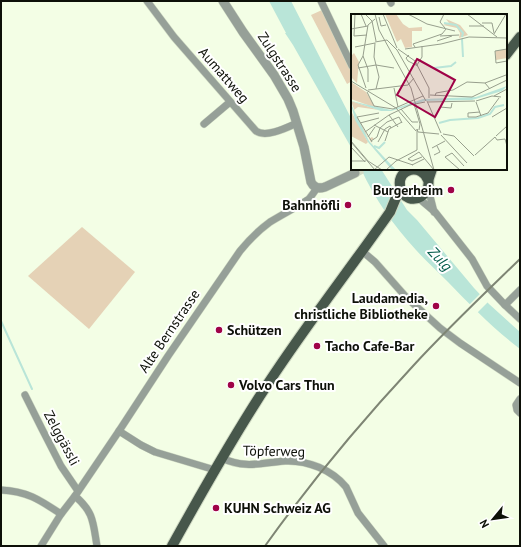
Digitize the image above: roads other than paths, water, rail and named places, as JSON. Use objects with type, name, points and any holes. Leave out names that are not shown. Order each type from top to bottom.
[{"type":"main road","points":[[507,54],[520,37]]},
{"type":"main road","points":[[172,546],[221,458],[276,371],[388,215],[400,189],[400,173],[413,170]]},
{"type":"main road","points":[[418,170],[426,175],[428,184]]},
{"type":"main road","points":[[388,215],[412,199],[424,194],[432,170]]},
{"type":"main road","points":[[400,189],[404,194],[412,199]]},
{"type":"street","name":"Aumattweg","points":[[147,1],[174,37],[253,129],[265,134],[297,123]]},
{"type":"street","name":"Zulgstrasse","points":[[223,1],[283,90],[297,123],[311,182],[317,188]]},
{"type":"street","points":[[321,1],[351,64]]},
{"type":"street","points":[[204,124],[230,102]]},
{"type":"street","name":"Alte Bernstrasse","points":[[41,546],[246,243],[270,223],[309,198],[317,188],[325,188],[355,172]]},
{"type":"street","points":[[428,184],[434,212]]},
{"type":"street","points":[[412,199],[422,201],[434,212],[466,251],[485,283],[520,319]]},
{"type":"street","points":[[362,251],[375,262],[406,297],[440,328],[460,343],[520,382]]},
{"type":"street","points":[[505,305],[520,290]]},
{"type":"street","name":"Zelggässli","points":[[24,395],[60,466],[89,511],[97,546]]},
{"type":"street","points":[[520,399],[516,405],[517,410],[520,413]]},
{"type":"street","points":[[119,431],[155,452],[215,470]]},
{"type":"street","name":"Töpferweg","points":[[221,458],[233,463],[241,464],[256,465],[286,461],[310,464],[318,467],[331,475],[346,488],[358,513],[384,546]]},
{"type":"street","points":[[1,490],[10,490],[30,495],[62,514]]},
{"type":"water","points":[[269,1],[291,1],[351,118],[351,147],[285,33]]},
{"type":"water","name":"Zulg","points":[[361,170],[382,170],[407,210],[474,288],[520,332],[520,349],[474,308],[408,241],[378,201]]},
{"type":"waterway","points":[[1,321],[32,389]]},
{"type":"tunnel","points":[[355,173],[360,170]]},
{"type":"railway","points":[[265,546],[318,476],[374,409],[439,339],[520,259]]},
{"type":"place","name":"Burgerheim","points":[[451,190]]},
{"type":"place","name":"Bahnhöfli","points":[[348,205]]},
{"type":"place","name":"Laudamedia, christliche Bibliotheke","points":[[436,306]]},
{"type":"place","name":"Schützen","points":[[219,330]]},
{"type":"place","name":"Tacho Cafe-Bar","points":[[317,346]]},
{"type":"place","name":"Volvo Cars Thun","points":[[231,385]]},
{"type":"place","name":"KUHN Schweiz AG","points":[[216,508]]}]
